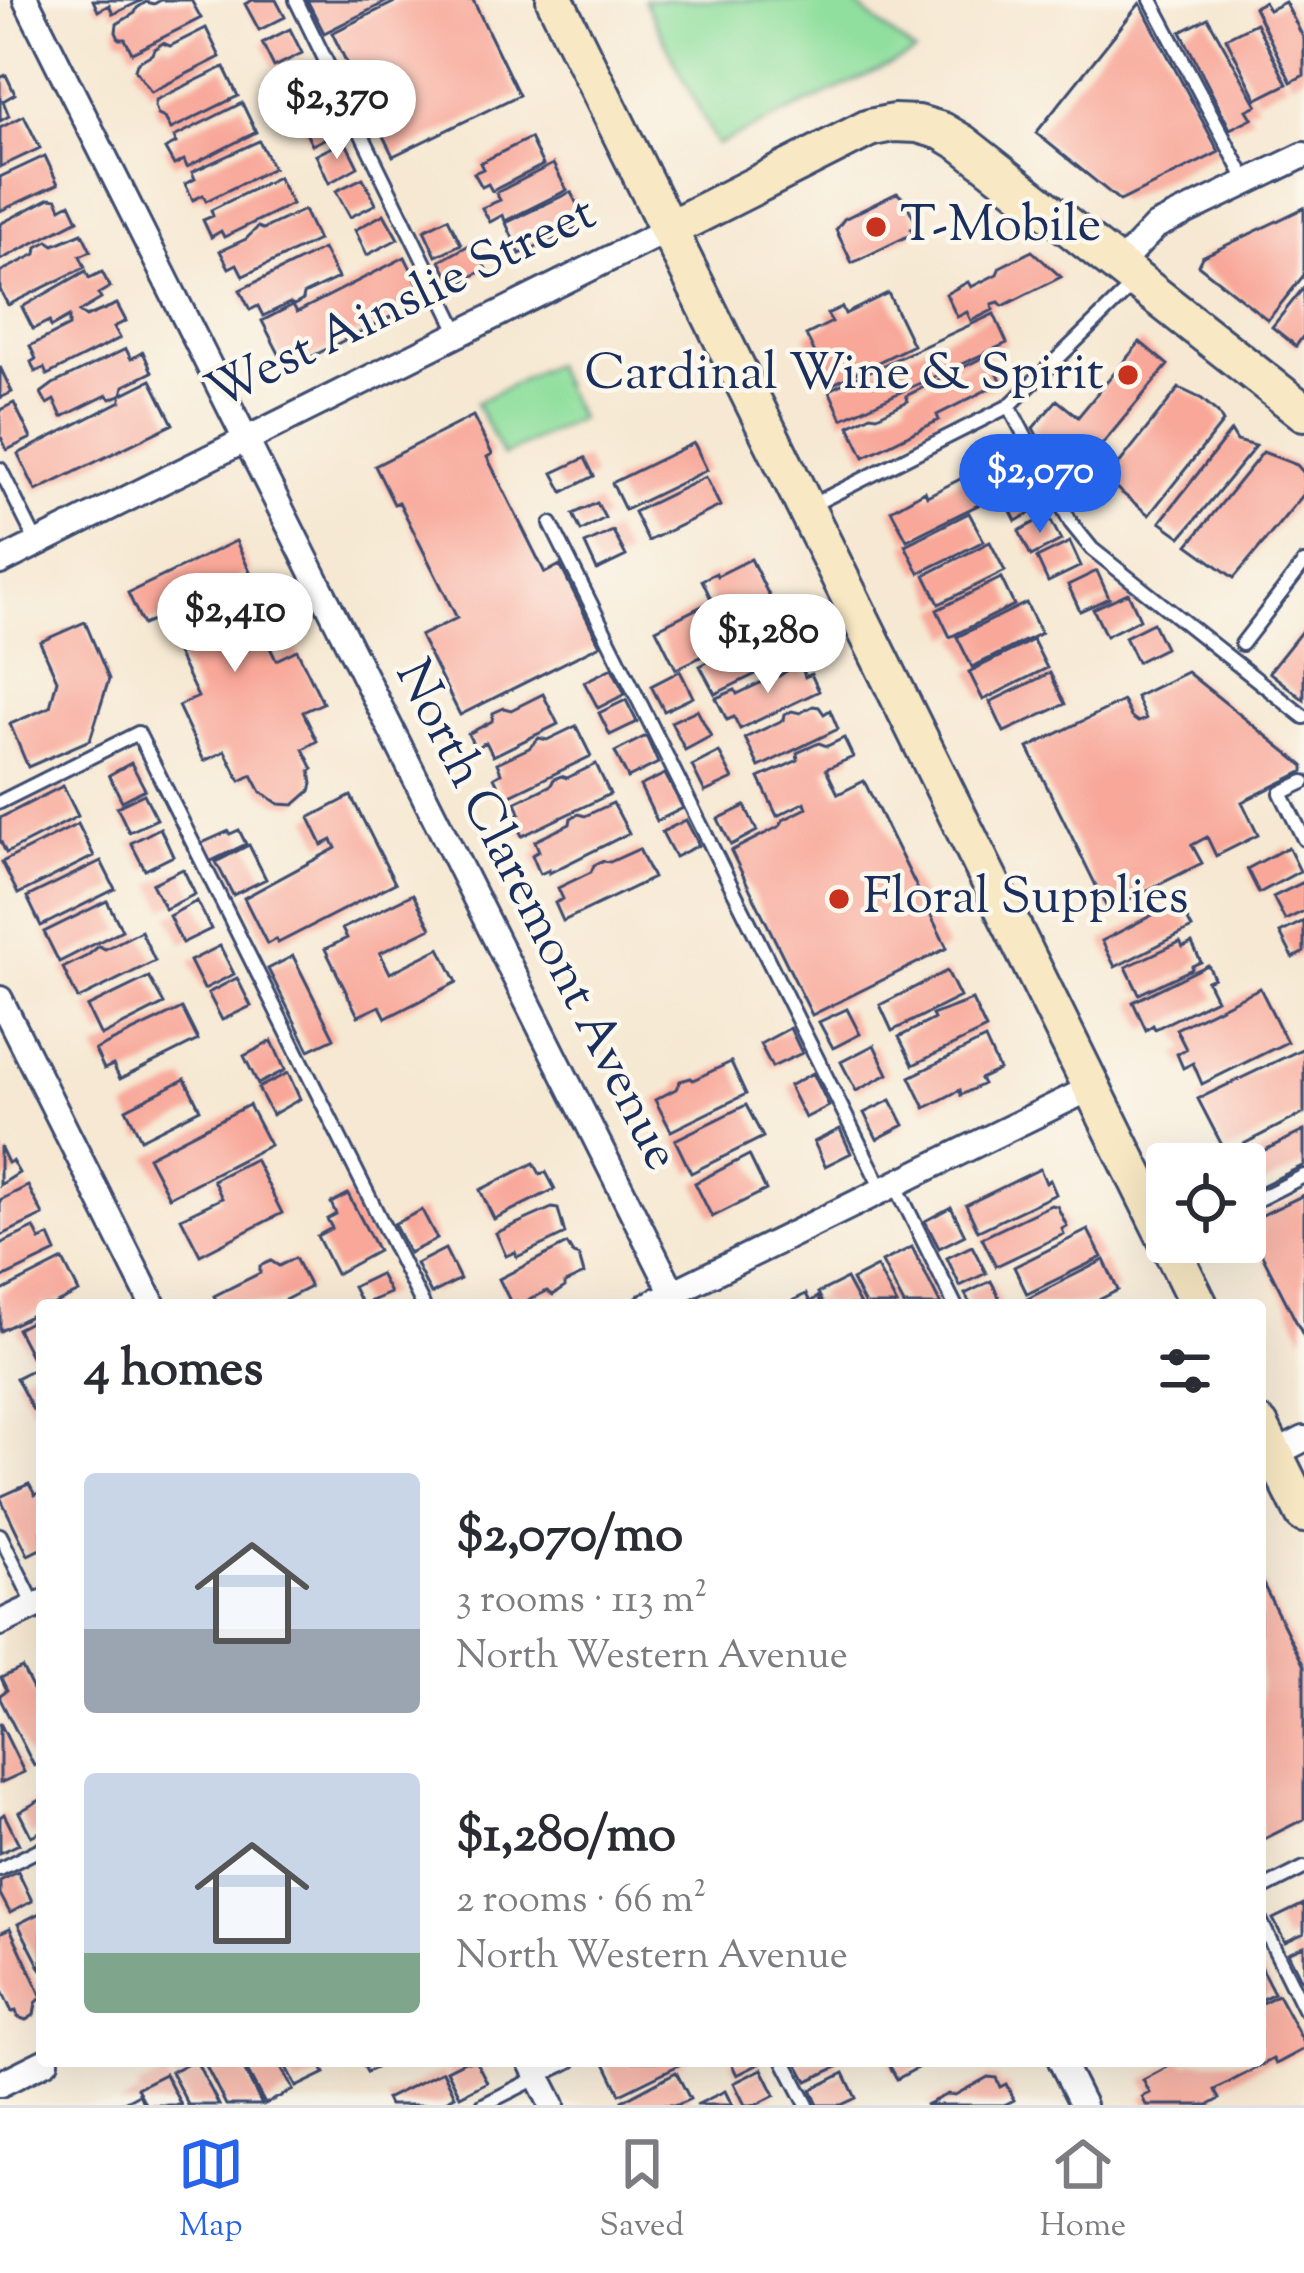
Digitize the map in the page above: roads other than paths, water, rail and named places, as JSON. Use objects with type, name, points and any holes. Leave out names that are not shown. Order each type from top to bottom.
[{"type":"main road","points":[[555,0],[1146,1197]]},
{"type":"main road","name":"West Ainslie Street","points":[[669,229],[869,128],[904,123],[942,131],[1304,412]]},
{"type":"main road","points":[[1179,1263],[1196,1299]]},
{"type":"main road","points":[[1275,1445],[1304,1514]]},
{"type":"street","name":"North Claremont Avenue","points":[[26,0],[673,1293]]},
{"type":"street","points":[[1128,272],[1156,226],[1304,155]]},
{"type":"street","name":"West Ainslie Street","points":[[0,562],[669,229]]},
{"type":"street","points":[[0,999],[149,1299]]},
{"type":"street","points":[[660,1299],[1091,1088]]},
{"type":"street","points":[[0,1623],[36,1605]]},
{"type":"street","points":[[0,2084],[36,2066]]},
{"type":"street","points":[[1064,2067],[1083,2105]]},
{"type":"street","points":[[534,2069],[552,2105]]},
{"type":"lane","points":[[296,0],[460,333]]},
{"type":"lane","points":[[1151,0],[1247,182]]},
{"type":"lane","points":[[804,508],[1009,406],[1128,272]]},
{"type":"lane","points":[[1009,406],[1071,523],[1092,549],[1304,717]]},
{"type":"lane","points":[[0,469],[37,543]]},
{"type":"lane","points":[[551,524],[889,1187],[952,1299]]},
{"type":"lane","points":[[1242,644],[1304,562]]},
{"type":"lane","points":[[0,802],[138,733],[420,1299]]},
{"type":"lane","points":[[1304,782],[1281,793],[1304,839]]},
{"type":"lane","points":[[1266,1195],[1304,1176]]},
{"type":"lane","points":[[0,1535],[36,1599]]},
{"type":"lane","points":[[0,1869],[36,1851]]},
{"type":"lane","points":[[1266,1887],[1304,1868]]},
{"type":"lane","points":[[1266,1932],[1304,2009]]},
{"type":"lane","points":[[787,2067],[807,2105]]},
{"type":"lane","points":[[483,2105],[534,2069]]},
{"type":"place","name":"T-Mobile","points":[[876,227]]},
{"type":"place","name":"Cardinal Wine & Spirit","points":[[1128,375]]},
{"type":"place","name":"Floral Supplies","points":[[839,899]]}]
